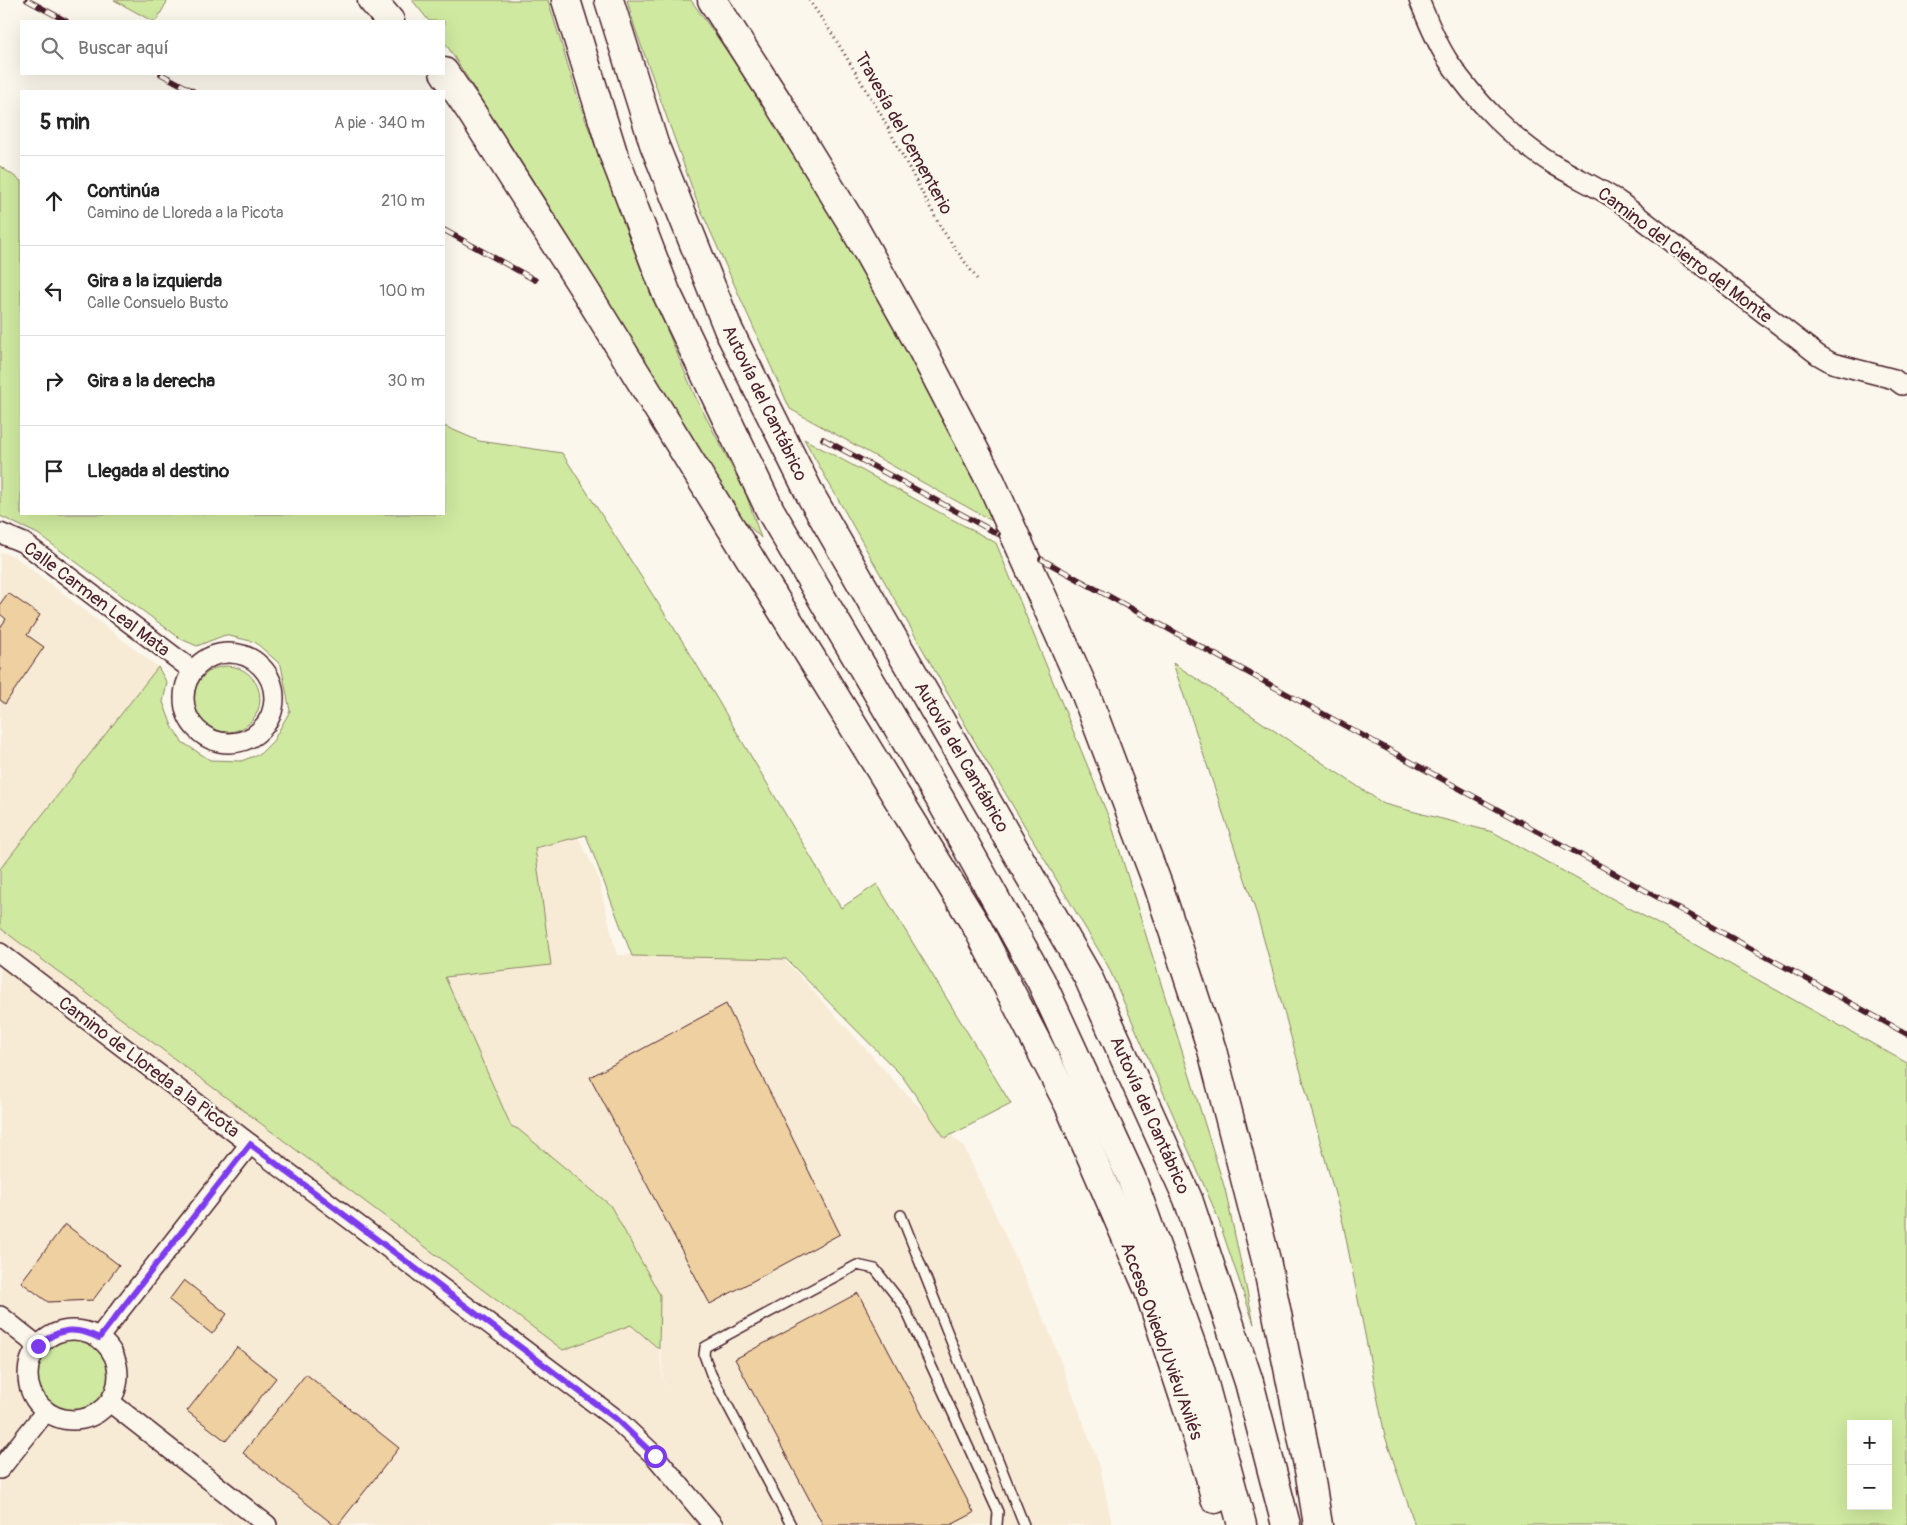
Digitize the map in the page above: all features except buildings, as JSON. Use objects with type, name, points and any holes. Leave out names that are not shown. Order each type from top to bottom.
[{"type":"highway","points":[[372,0],[389,20]]},
{"type":"highway","points":[[394,0],[407,20]]},
{"type":"highway","points":[[566,0],[613,153],[666,292],[770,510],[940,799],[1041,981],[1131,1177],[1200,1369],[1242,1525]]},
{"type":"highway","name":"Autovía del Cantábrico","points":[[609,0],[654,144],[729,331],[811,496],[1088,977],[1188,1199],[1248,1382],[1286,1525]]},
{"type":"highway","points":[[712,0],[778,101],[836,198],[923,351],[991,482],[1083,687],[1158,886],[1212,1050],[1266,1260],[1310,1475],[1318,1525]]},
{"type":"highway","points":[[445,73],[470,110]]},
{"type":"highway","points":[[437,75],[470,110]]},
{"type":"highway","name":"Acceso Oviedo/Uviéu/Avilés","points":[[470,110],[586,292],[977,927],[1069,1105],[1148,1288],[1210,1477],[1222,1525]]},
{"type":"street","name":"Camino del Cierro del Monte","points":[[1419,0],[1439,45],[1449,62],[1476,97],[1520,140],[1550,162],[1620,202],[1818,355],[1832,363],[1894,379],[1902,385]]},
{"type":"street","name":"Calle Carmen Leal Mata","points":[[0,533],[24,543],[192,670]]},
{"type":"street","points":[[234,652],[248,656],[262,666],[270,678],[274,693],[273,709],[267,723],[257,734],[244,741],[230,744],[215,742],[202,735],[192,725],[185,712],[183,697],[185,683],[192,670],[204,659],[218,653],[234,652]]},
{"type":"street","name":"Camino de Lloreda a la Picota","points":[[0,953],[616,1419],[655,1456],[713,1525]]},
{"type":"street","points":[[99,1338],[250,1144]]},
{"type":"street","points":[[0,1316],[38,1346]]},
{"type":"street","points":[[74,1330],[87,1332],[99,1338],[109,1348],[116,1360],[118,1375],[116,1389],[110,1402],[100,1412],[87,1418],[73,1420],[59,1418],[46,1411],[36,1401],[29,1387],[29,1366],[38,1346],[48,1337],[60,1331],[74,1330]]},
{"type":"street","points":[[110,1402],[267,1525]]},
{"type":"street","points":[[0,1469],[46,1411]]},
{"type":"lane","points":[[901,1215],[1024,1525]]},
{"type":"lane","points":[[791,1525],[711,1374],[704,1355],[705,1347],[857,1265],[876,1269],[904,1306],[998,1512],[997,1525]]},
{"type":"path","name":"Travesía del Cementerio","points":[[809,0],[833,34],[880,113],[941,228],[977,280]]},
{"type":"shaded area","points":[[0,552],[14,556],[158,667],[0,869]]},
{"type":"shaded area","points":[[576,833],[597,874],[617,955],[776,950],[911,1099],[964,1147],[1048,1328],[1100,1467],[1112,1525],[0,1525],[0,928],[563,1350],[631,1325],[659,1349],[664,1390],[660,1336],[660,1295],[497,1126],[438,977],[524,853]]},
{"type":"green space","points":[[114,0],[168,0],[157,20],[150,20]]},
{"type":"green space","points":[[412,0],[548,0],[580,105],[641,269],[695,396],[746,494],[761,538],[728,504],[559,222],[445,43],[445,20],[428,20]]},
{"type":"green space","points":[[627,0],[691,0],[788,137],[902,340],[996,523],[790,409],[696,199],[635,28]]},
{"type":"green space","points":[[0,166],[20,180],[20,515],[445,515],[445,426],[479,441],[562,453],[688,650],[841,908],[877,884],[1011,1104],[945,1138],[902,1076],[786,959],[632,956],[586,835],[535,848],[551,965],[445,977],[511,1126],[518,1129],[610,1205],[660,1295],[659,1349],[631,1325],[563,1350],[0,928],[0,869],[158,667],[167,683],[163,702],[172,726],[182,742],[210,760],[241,761],[260,754],[273,741],[290,711],[281,665],[255,642],[225,635],[197,646],[181,639],[38,534],[0,516]]},
{"type":"green space","points":[[804,439],[996,543],[1111,823],[1225,1189],[1254,1324],[1216,1213],[1108,966],[979,749]]},
{"type":"green space","points":[[1173,663],[1384,804],[1493,832],[1907,1063],[1907,1525],[1415,1525],[1385,1436],[1343,1223],[1257,915]]},
{"type":"green space","points":[[221,666],[233,666],[251,675],[258,686],[260,699],[258,712],[251,723],[240,730],[221,732],[208,727],[199,718],[194,705],[194,693],[199,680],[208,671]]},
{"type":"green space","points":[[72,1339],[92,1345],[102,1355],[108,1375],[102,1395],[92,1405],[72,1411],[52,1405],[42,1395],[36,1375],[42,1355],[52,1345]]},
{"type":"railway","points":[[27,0],[64,20]]},
{"type":"railway","points":[[163,75],[191,90]]},
{"type":"railway","points":[[445,231],[535,280]]},
{"type":"railway","points":[[823,439],[998,534]]},
{"type":"railway","points":[[1041,559],[1907,1034]]},
{"type":"route","points":[[38,1346],[48,1337],[60,1331],[74,1330],[87,1332],[99,1338],[250,1144],[616,1419],[655,1456]]}]
